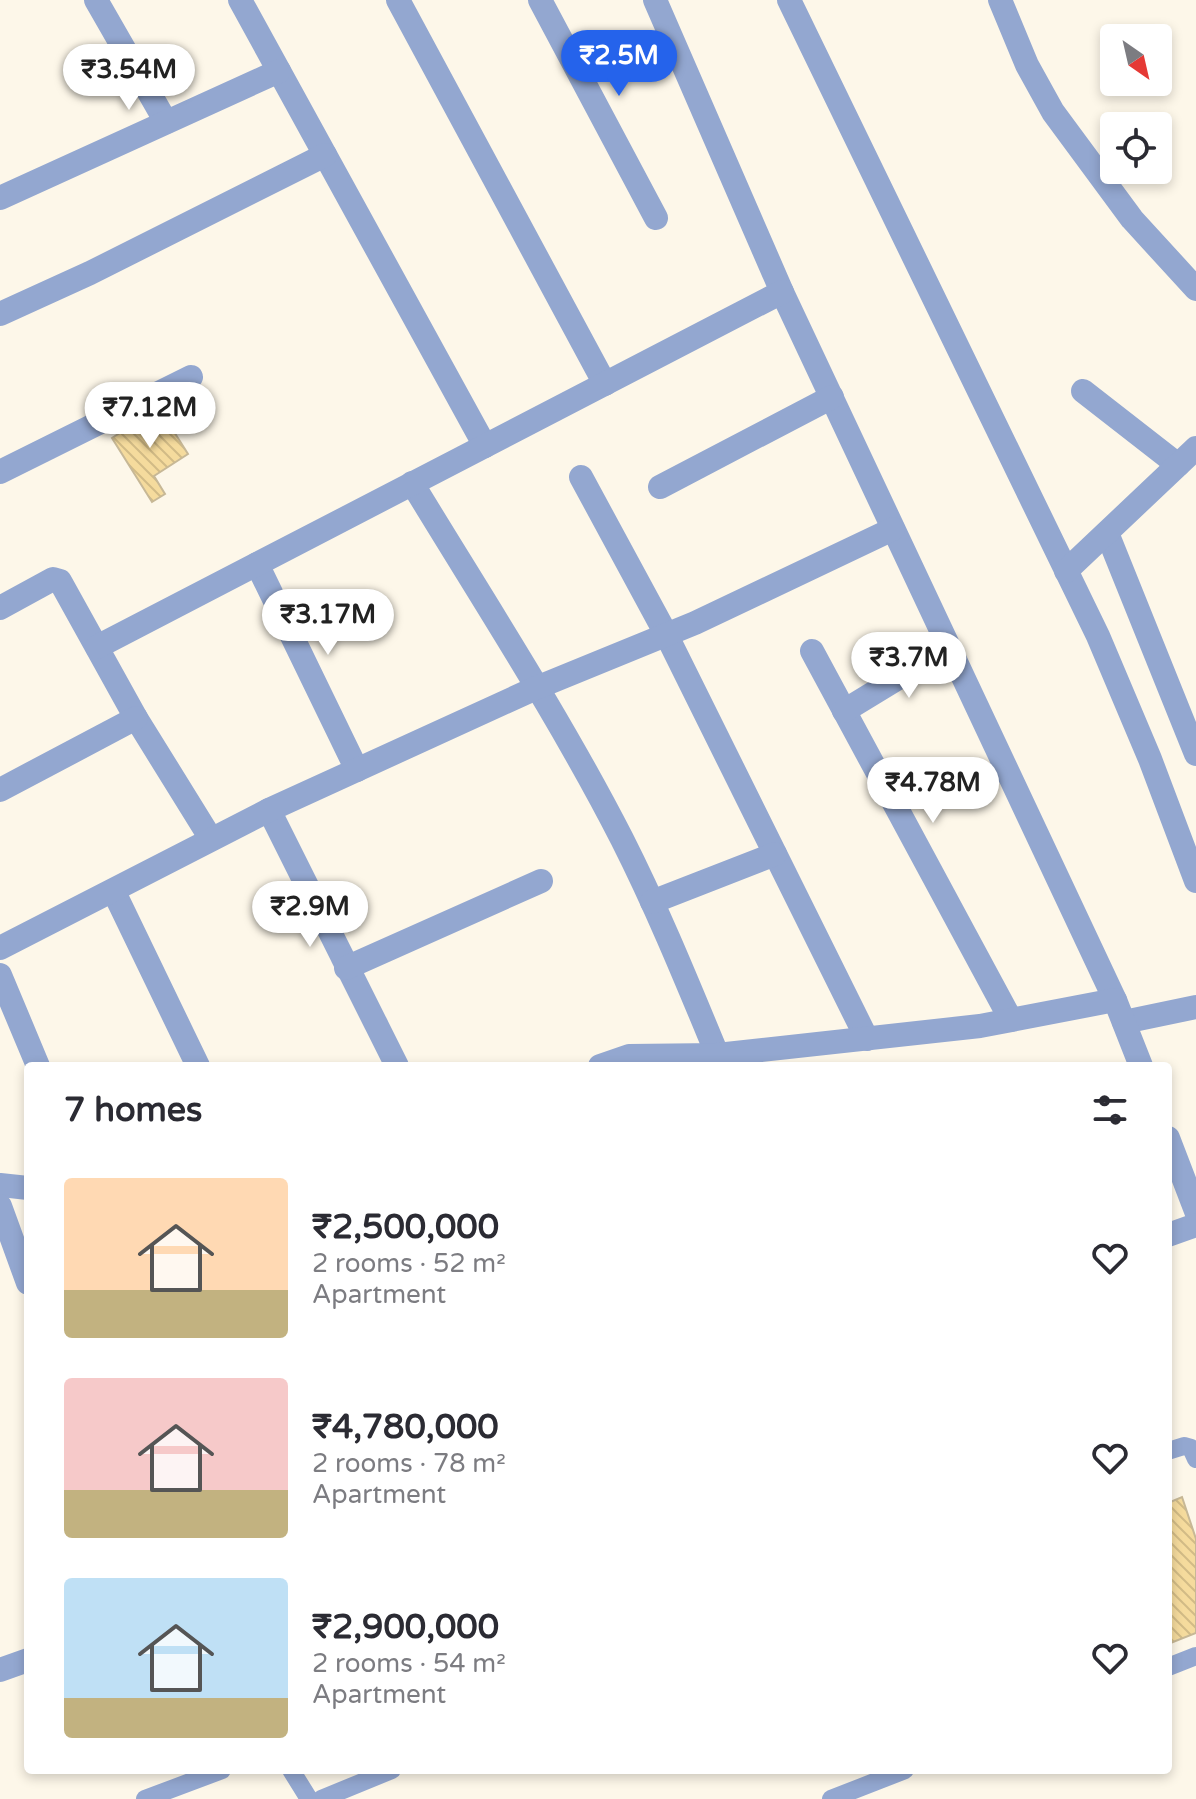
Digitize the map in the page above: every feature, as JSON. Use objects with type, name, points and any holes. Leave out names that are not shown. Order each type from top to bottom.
[{"type":"street","points":[[96,0],[166,122]]},
{"type":"street","points":[[240,0],[485,446]]},
{"type":"street","points":[[398,0],[605,384]]},
{"type":"street","points":[[540,0],[656,218]]},
{"type":"street","points":[[655,0],[782,292],[1119,1011],[1139,1062]]},
{"type":"street","points":[[789,0],[1098,636],[1196,881]]},
{"type":"street","points":[[1000,0],[1027,65],[1053,112],[1132,219],[1196,289]]},
{"type":"street","points":[[0,198],[279,71]]},
{"type":"street","points":[[0,314],[90,273],[325,155]]},
{"type":"street","points":[[97,647],[782,292]]},
{"type":"street","points":[[0,472],[191,377]]},
{"type":"street","points":[[1083,391],[1178,465]]},
{"type":"street","points":[[660,487],[832,397]]},
{"type":"street","points":[[1066,571],[1196,448]]},
{"type":"street","points":[[581,477],[666,634],[867,1039]]},
{"type":"street","points":[[412,483],[536,688],[621,838],[720,1060]]},
{"type":"street","points":[[0,948],[269,810],[536,688],[666,634],[893,529]]},
{"type":"street","points":[[1107,533],[1196,754]]},
{"type":"street","points":[[257,564],[357,770]]},
{"type":"street","points":[[1,606],[53,579],[63,586],[136,718],[211,839]]},
{"type":"street","points":[[844,711],[949,647]]},
{"type":"street","points":[[812,651],[1011,1020]]},
{"type":"street","points":[[0,790],[136,718]]},
{"type":"street","points":[[269,810],[395,1062]]},
{"type":"street","points":[[652,902],[775,854]]},
{"type":"street","points":[[346,968],[541,881]]},
{"type":"street","points":[[114,892],[196,1062]]},
{"type":"street","points":[[0,975],[36,1062]]},
{"type":"street","points":[[612,1062],[629,1056],[720,1060],[1011,1020],[1196,1007]]},
{"type":"street","points":[[1172,1148],[1196,1211]]},
{"type":"street","points":[[0,1185],[24,1188]]},
{"type":"street","points":[[0,1206],[24,1272]]},
{"type":"street","points":[[1172,1234],[1196,1225]]},
{"type":"street","points":[[0,1670],[24,1661]]},
{"type":"lane","points":[[1172,1450],[1184,1446],[1191,1448],[1196,1459]]},
{"type":"lane","points":[[1172,1665],[1196,1656]]},
{"type":"lane","points":[[150,1798],[212,1774]]},
{"type":"lane","points":[[293,1774],[309,1799]]},
{"type":"lane","points":[[321,1799],[382,1774]]},
{"type":"lane","points":[[854,1774],[859,1788]]},
{"type":"lane","points":[[831,1799],[895,1774]]},
{"type":"building","points":[[159,408],[188,454],[154,476],[165,494],[152,502],[112,438]]},
{"type":"building","points":[[1182,1497],[1196,1539],[1196,1633],[1172,1642],[1172,1501]]}]
